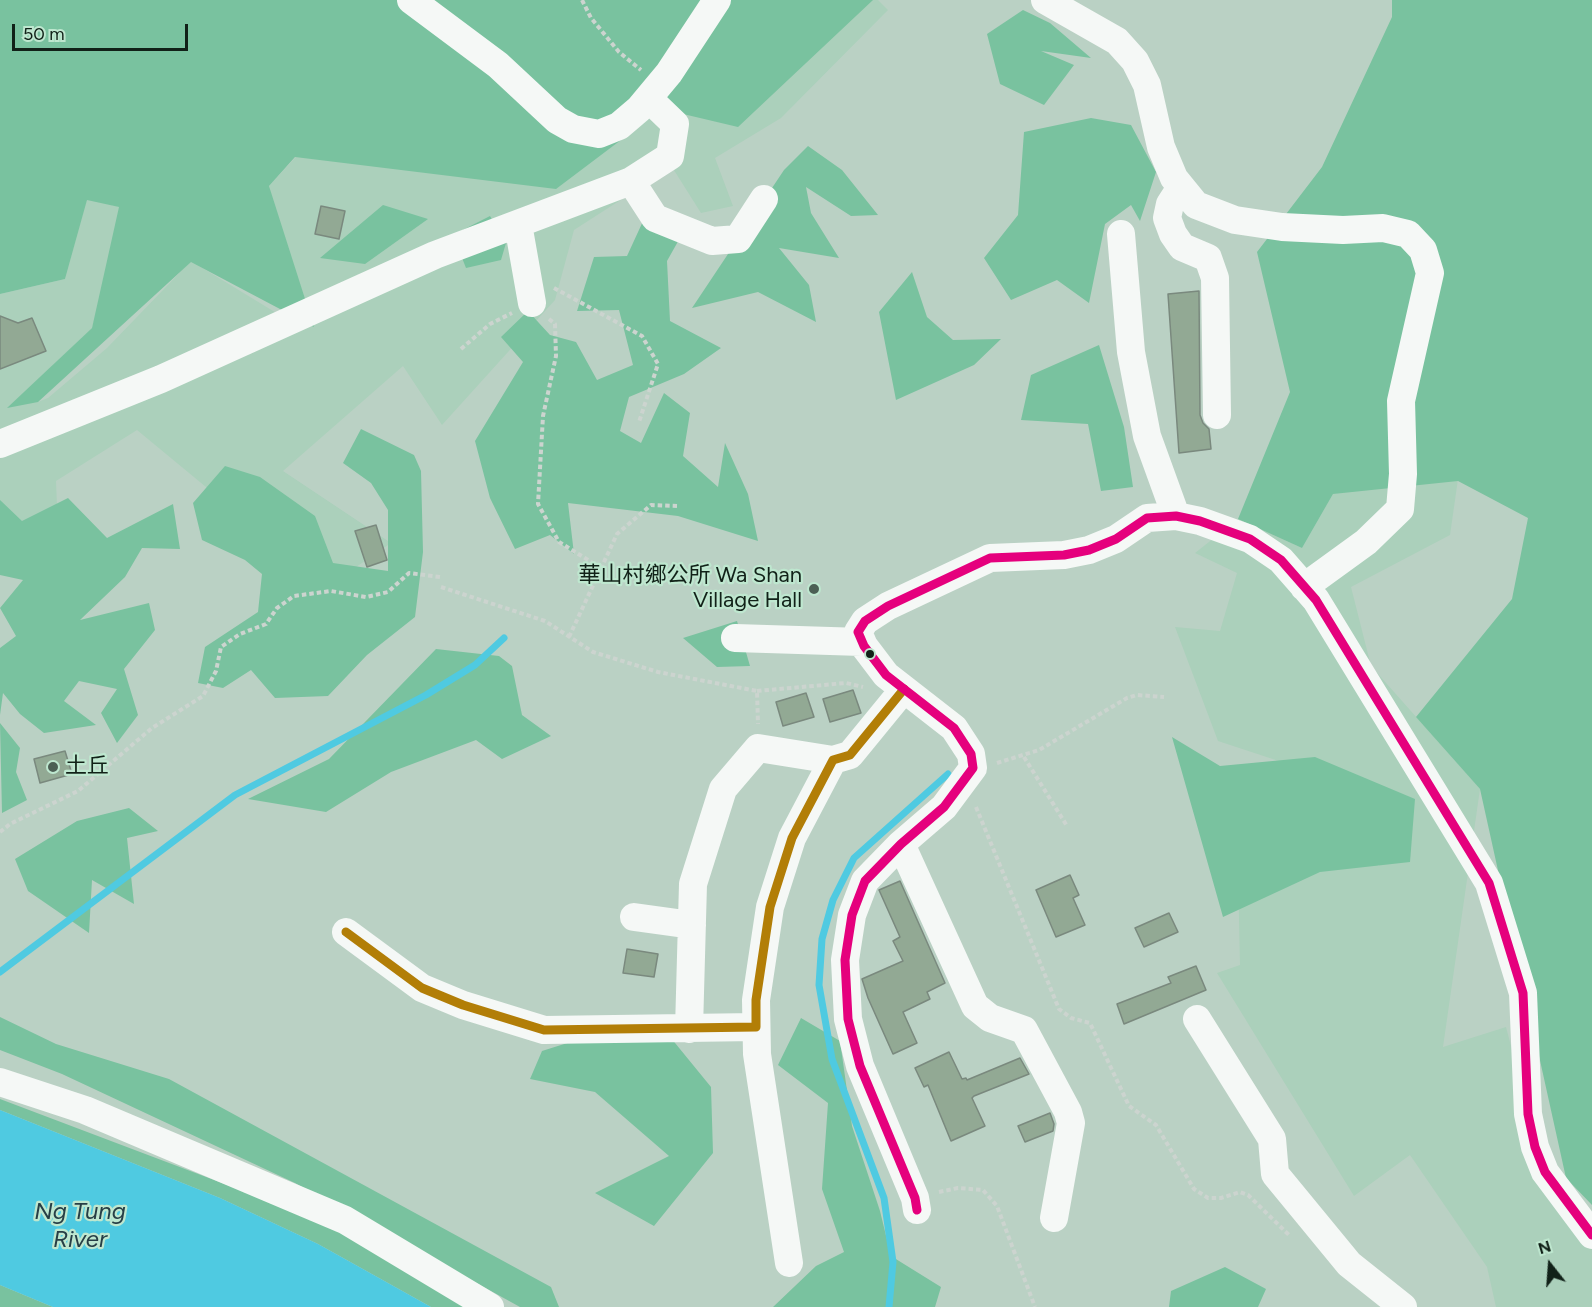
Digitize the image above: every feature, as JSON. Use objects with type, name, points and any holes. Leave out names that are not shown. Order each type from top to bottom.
[{"type":"street","points":[[411,0],[503,69],[557,120],[573,129],[591,134],[611,131],[629,118],[654,92],[717,0]]},
{"type":"street","points":[[1045,0],[1117,41],[1135,61],[1147,85],[1161,147],[1174,178],[1196,204],[1235,219],[1292,228],[1344,230],[1383,228],[1408,234],[1423,250],[1430,273],[1401,401],[1403,474],[1400,508],[1366,542],[1304,586]]},
{"type":"street","points":[[0,444],[162,379],[435,255],[631,181],[670,156],[675,124],[654,92]]},
{"type":"street","points":[[631,181],[655,218],[712,241],[738,239],[764,199]]},
{"type":"street","points":[[1181,187],[1170,204],[1167,218],[1173,234],[1182,247],[1208,258],[1215,278],[1217,415]]},
{"type":"street","points":[[518,224],[532,303]]},
{"type":"street","points":[[1121,234],[1131,352],[1147,436],[1176,516]]},
{"type":"street","points":[[916,1204],[860,1066],[848,1019],[845,960],[852,915],[865,881],[901,844],[944,807],[973,768],[971,754],[954,728],[898,696],[862,642],[858,632],[872,616],[888,606],[990,558],[1064,555],[1089,550],[1116,539],[1147,518],[1176,516],[1250,539],[1281,560],[1316,600],[1489,883],[1523,993],[1528,1114],[1535,1148],[1545,1172],[1592,1234]]},
{"type":"street","points":[[735,638],[862,642]]},
{"type":"street","points":[[689,1029],[693,884],[723,789],[758,748],[833,760],[850,755],[898,696]]},
{"type":"street","points":[[789,1263],[757,1054],[756,1000],[770,907],[792,838],[833,760]]},
{"type":"street","points":[[901,844],[975,1006],[990,1018],[1024,1030],[1068,1113],[1071,1123],[1054,1218]]},
{"type":"street","points":[[634,917],[692,925]]},
{"type":"street","points":[[346,932],[422,988],[463,1005],[544,1030],[756,1027]]},
{"type":"street","points":[[1197,1019],[1272,1139],[1275,1174],[1349,1264],[1403,1307]]},
{"type":"street","points":[[0,1083],[85,1110],[345,1220],[490,1307]]},
{"type":"path","points":[[582,0],[591,18],[654,92]]},
{"type":"path","points":[[527,273],[642,336],[658,364],[639,422]]},
{"type":"path","points":[[461,349],[490,324],[532,303],[555,324],[556,356],[543,416],[538,504],[559,542],[601,568]]},
{"type":"path","points":[[569,637],[616,534],[651,506],[677,506]]},
{"type":"path","points":[[0,832],[10,824],[78,791],[152,728],[203,696],[216,671],[221,647],[240,634],[266,624],[277,608],[294,596],[331,591],[366,597],[388,592],[409,573],[440,577]]},
{"type":"path","points":[[441,587],[545,621],[593,652],[658,672],[757,691],[846,683],[898,696]]},
{"type":"path","points":[[757,691],[758,748]]},
{"type":"path","points":[[1164,697],[1137,695],[1127,698],[1024,757],[973,768],[974,802],[1059,1008],[1071,1018],[1090,1023],[1129,1106],[1156,1125],[1194,1189],[1208,1198],[1240,1192],[1248,1195],[1294,1240]]},
{"type":"path","points":[[1024,757],[1067,826]]},
{"type":"path","points":[[916,1204],[958,1188],[983,1190],[997,1206],[1035,1307]]},
{"type":"shaded area","points":[[850,0],[878,0],[888,10],[781,118],[715,158],[733,206],[701,213],[672,167],[574,230],[555,300],[442,425],[403,366],[283,471],[391,543],[327,587],[137,430],[56,481],[58,530],[0,575],[0,294],[65,279],[87,199],[128,209],[92,328],[53,365],[38,402],[48,398],[107,348],[191,261],[301,328],[269,186],[306,146],[630,133],[662,109]]},
{"type":"shaded area","points":[[1459,472],[1450,535],[1351,587],[1371,666],[1480,789],[1443,1047],[1506,1027],[1515,1061],[1522,1147],[1592,1247],[1592,1307],[1496,1307],[1487,1267],[1410,1155],[1354,1196],[1217,973],[1240,965],[1238,871],[1269,810],[1379,866],[1394,799],[1218,741],[1175,627],[1220,631],[1237,573],[1195,553],[1238,519],[1302,548],[1333,494]]},
{"type":"green space","points":[[0,0],[873,0],[738,127],[662,109],[556,189],[295,157],[269,186],[314,327],[191,262],[38,402],[7,408],[92,328],[119,207],[87,200],[65,279],[0,294]]},
{"type":"green space","points":[[1392,0],[1592,0],[1592,1205],[1566,1178],[1480,789],[1416,717],[1512,599],[1528,518],[1458,481],[1333,494],[1302,548],[1238,519],[1290,392],[1257,252],[1322,167],[1392,17]]},
{"type":"green space","points":[[1023,10],[1050,23],[1091,58],[1041,51],[1074,65],[1044,105],[1000,84],[987,34]]},
{"type":"green space","points":[[1091,118],[1131,125],[1156,172],[1140,221],[1131,205],[1105,224],[1089,303],[1057,280],[1011,300],[984,258],[1018,215],[1024,132]]},
{"type":"green space","points":[[808,146],[842,170],[878,215],[851,216],[806,187],[811,213],[839,258],[779,248],[809,285],[816,322],[758,292],[692,308],[784,170]]},
{"type":"green space","points":[[383,205],[428,219],[365,264],[320,258]]},
{"type":"green space","points":[[650,206],[685,229],[667,261],[670,321],[721,348],[684,374],[629,397],[620,431],[641,443],[664,393],[690,413],[683,456],[718,487],[725,443],[748,494],[758,541],[678,516],[568,503],[574,554],[550,535],[515,549],[490,498],[475,441],[523,362],[501,337],[528,311],[550,335],[576,342],[597,380],[633,365],[619,310],[577,311],[594,257],[627,256]]},
{"type":"green space","points":[[490,216],[506,243],[501,260],[466,268],[453,235]]},
{"type":"green space","points":[[912,272],[927,317],[953,340],[1001,339],[974,365],[896,400],[879,312]]},
{"type":"green space","points":[[1099,345],[1124,427],[1133,487],[1101,491],[1088,424],[1021,420],[1031,375]]},
{"type":"green space","points":[[361,429],[414,455],[421,471],[423,552],[415,617],[367,655],[328,696],[275,698],[251,670],[223,688],[198,683],[205,647],[258,612],[262,574],[245,560],[202,540],[193,503],[225,466],[260,477],[315,516],[333,563],[388,571],[388,510],[371,483],[343,463]]},
{"type":"green space","points":[[68,498],[107,538],[173,504],[180,549],[142,548],[125,577],[80,620],[149,603],[155,630],[124,669],[138,715],[117,743],[101,713],[117,689],[79,681],[64,701],[96,725],[44,733],[20,714],[3,693],[0,715],[0,648],[16,636],[0,608],[23,580],[0,575],[0,500],[22,521]]},
{"type":"green space","points":[[737,621],[750,666],[717,667],[683,638]]},
{"type":"green space","points":[[436,649],[499,656],[512,666],[522,715],[551,736],[502,759],[476,740],[391,772],[326,812],[248,799],[329,759]]},
{"type":"green space","points":[[0,723],[20,748],[16,772],[27,800],[2,813]]},
{"type":"green space","points":[[1172,737],[1220,766],[1315,757],[1415,799],[1410,862],[1320,872],[1223,917]]},
{"type":"green space","points":[[129,808],[158,831],[127,838],[134,904],[92,880],[89,933],[28,891],[15,859],[77,821]]},
{"type":"green space","points":[[653,1016],[711,1087],[713,1153],[654,1226],[595,1193],[669,1156],[595,1092],[530,1079],[542,1051]]},
{"type":"green space","points":[[0,1017],[56,1044],[169,1079],[551,1287],[559,1307],[520,1307],[295,1183],[62,1074],[0,1050]]},
{"type":"green space","points":[[801,1018],[840,1041],[852,1126],[880,1211],[891,1256],[941,1287],[935,1307],[773,1307],[816,1266],[844,1252],[822,1189],[828,1103],[778,1065]]},
{"type":"green space","points":[[0,1099],[333,1225],[474,1307],[431,1307],[318,1244],[220,1198],[0,1110]]},
{"type":"green space","points":[[1225,1267],[1266,1289],[1258,1307],[1169,1307],[1171,1291]]},
{"type":"green space","points":[[0,1285],[53,1307],[0,1307]]},
{"type":"water","name":"Ng Tung River","points":[[0,1110],[220,1198],[318,1244],[431,1307],[53,1307],[0,1285]]},
{"type":"building","points":[[321,206],[345,211],[339,239],[315,234]]},
{"type":"building","points":[[1199,291],[1200,415],[1203,423],[1209,429],[1211,449],[1179,453],[1168,294]]},
{"type":"building","points":[[0,316],[18,323],[32,318],[46,351],[0,369]]},
{"type":"building","points":[[376,525],[387,560],[367,567],[355,531]]},
{"type":"building","points":[[853,690],[861,713],[830,722],[823,699]]},
{"type":"building","points":[[806,693],[814,717],[783,726],[776,702]]},
{"type":"building","name":"土丘","points":[[65,751],[72,774],[40,783],[34,759]]},
{"type":"building","points":[[1070,875],[1079,895],[1073,898],[1085,925],[1056,937],[1036,890]]},
{"type":"building","points":[[900,881],[945,983],[927,992],[930,999],[903,1012],[917,1043],[893,1054],[862,979],[903,961],[893,941],[900,937],[879,890]]},
{"type":"building","points":[[1169,913],[1178,932],[1144,947],[1135,928]]},
{"type":"building","points":[[627,949],[658,954],[654,977],[623,973]]},
{"type":"building","points":[[1196,966],[1206,990],[1124,1024],[1117,1004],[1171,983],[1168,977]]},
{"type":"building","points":[[949,1052],[962,1079],[967,1080],[1020,1058],[1029,1074],[974,1096],[972,1098],[985,1126],[951,1141],[928,1085],[924,1087],[915,1068]]},
{"type":"building","points":[[1050,1113],[1054,1124],[1053,1131],[1025,1142],[1018,1126]]},
{"type":"waterway","points":[[0,972],[235,795],[426,695],[475,665],[504,638]]},
{"type":"waterway","points":[[889,1307],[893,1262],[884,1198],[832,1059],[819,985],[822,939],[833,900],[854,858],[948,774]]},
{"type":"transit line","points":[[917,1210],[915,1198],[860,1066],[848,1019],[845,960],[852,915],[865,881],[901,844],[944,807],[973,768],[971,754],[954,728],[886,675],[864,646],[858,632],[865,621],[888,606],[990,558],[1064,555],[1089,550],[1116,539],[1147,518],[1176,516],[1200,521],[1250,539],[1281,560],[1316,600],[1489,883],[1523,993],[1528,1114],[1535,1147],[1545,1172],[1592,1235]]},
{"type":"transit line","points":[[346,932],[422,988],[463,1005],[544,1030],[756,1027],[756,1000],[770,907],[792,838],[833,760],[850,755],[904,689]]},
{"type":"place","name":"華山村鄉公所 Wa Shan Village Hall","points":[[814,589]]},
{"type":"place","name":"土丘","points":[[53,767]]}]
